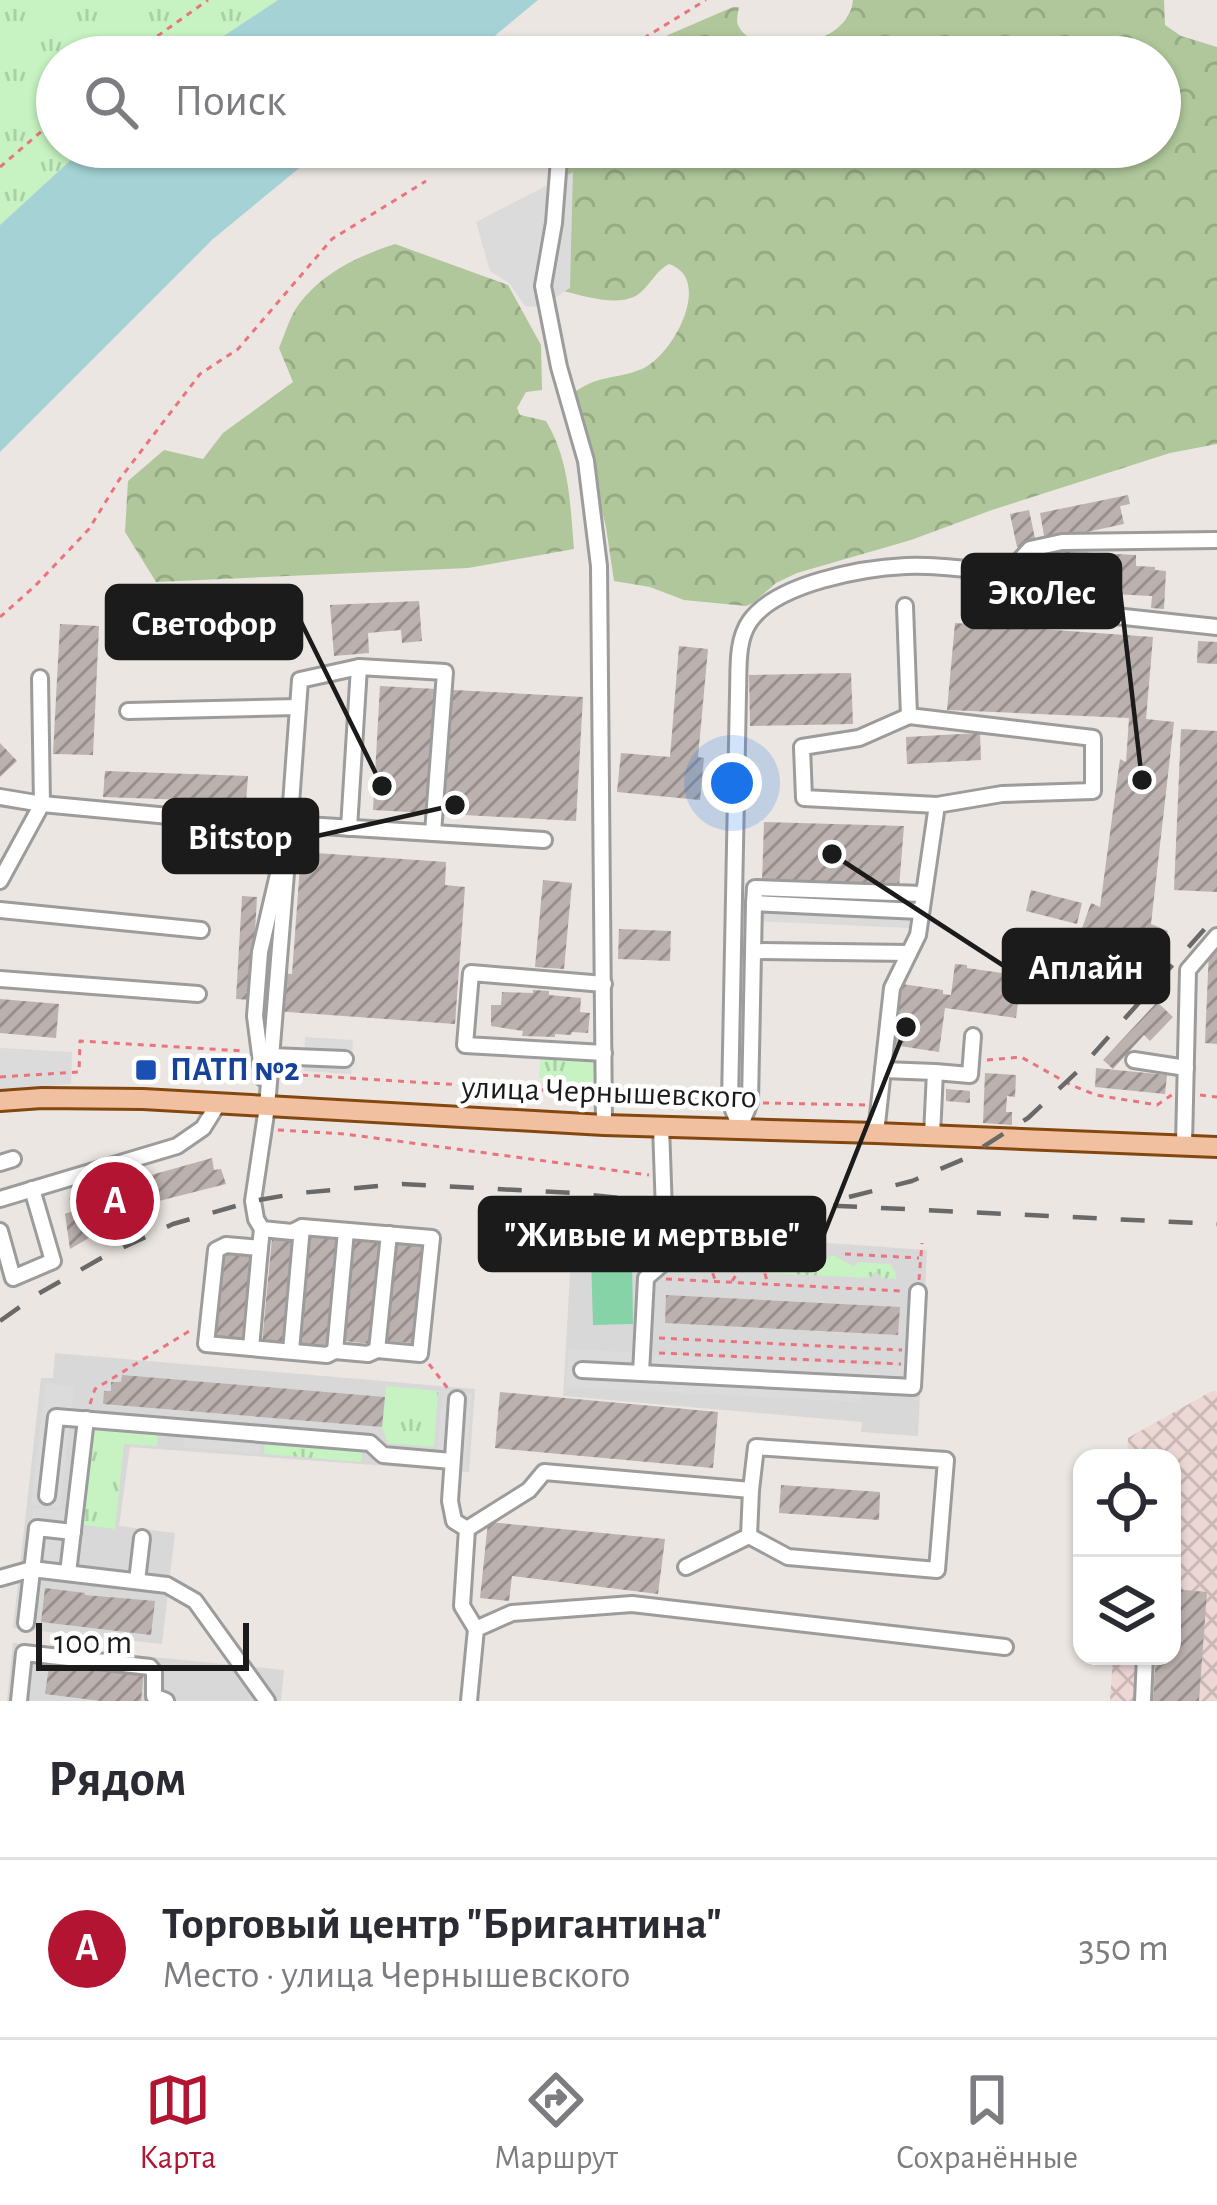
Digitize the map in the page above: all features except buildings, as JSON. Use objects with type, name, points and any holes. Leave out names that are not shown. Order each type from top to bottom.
[{"type":"main road","name":"улица Чернышевского","points":[[0,1102],[42,1098],[218,1104],[604,1125],[1217,1148]]},
{"type":"street","points":[[558,168],[543,286],[559,367],[586,461],[599,566],[604,1125]]},
{"type":"street","points":[[1008,573],[1030,549],[1062,542],[1217,540]]},
{"type":"street","points":[[740,1128],[730,1102],[741,639],[752,618],[770,603],[838,575],[908,565],[1008,573]]},
{"type":"street","points":[[1008,573],[1032,607],[1217,627]]},
{"type":"street","points":[[904,606],[908,716]]},
{"type":"street","points":[[349,828],[359,668]]},
{"type":"street","points":[[250,1348],[262,1229],[253,1201],[267,1107],[267,1057],[300,680],[359,668],[446,672],[433,833]]},
{"type":"street","points":[[0,881],[42,804],[40,678]]},
{"type":"street","points":[[128,711],[298,706]]},
{"type":"street","points":[[908,716],[1093,738],[1093,791],[1002,794],[937,805],[803,799],[802,747],[859,738],[908,716]]},
{"type":"street","points":[[0,797],[222,821]]},
{"type":"street","points":[[876,1132],[892,988],[917,935],[937,805]]},
{"type":"street","points":[[290,824],[544,840]]},
{"type":"street","points":[[740,1128],[750,1102],[755,888],[921,903]]},
{"type":"street","points":[[0,910],[201,930]]},
{"type":"street","points":[[1184,1144],[1188,970],[1217,936]]},
{"type":"street","points":[[753,951],[909,953]]},
{"type":"street","points":[[604,984],[471,973],[465,1045],[604,1053]]},
{"type":"street","points":[[0,979],[198,994]]},
{"type":"street","points":[[883,1070],[970,1075],[974,1036]]},
{"type":"street","points":[[267,1057],[345,1059]]},
{"type":"street","points":[[1134,1060],[1186,1068]]},
{"type":"street","points":[[932,1135],[935,1072]]},
{"type":"street","points":[[0,1199],[177,1146],[203,1129],[218,1104]]},
{"type":"street","points":[[641,1373],[646,1278],[660,1266],[662,1242],[661,1126]]},
{"type":"street","points":[[0,1231],[13,1278],[53,1262],[32,1189]]},
{"type":"street","points":[[291,1352],[302,1228]]},
{"type":"street","points":[[260,1248],[226,1245],[216,1250],[206,1344],[327,1355],[377,1350],[420,1354],[432,1238],[262,1229]]},
{"type":"street","points":[[335,1351],[346,1231]]},
{"type":"street","points":[[377,1350],[389,1234]]},
{"type":"street","points":[[582,1370],[913,1387],[918,1292]]},
{"type":"street","points":[[457,1399],[450,1502],[454,1521],[466,1529]]},
{"type":"street","points":[[47,1496],[56,1417],[370,1443],[383,1455],[452,1461]]},
{"type":"street","points":[[68,1573],[86,1419]]},
{"type":"street","points":[[756,1447],[946,1460],[937,1570],[788,1557],[749,1536],[756,1447]]},
{"type":"street","points":[[466,1529],[529,1490],[544,1472],[751,1490]]},
{"type":"street","points":[[26,1623],[37,1528],[73,1532]]},
{"type":"street","points":[[466,1529],[462,1606],[476,1629],[469,1701]]},
{"type":"street","points":[[686,1567],[749,1536]]},
{"type":"street","points":[[137,1581],[142,1538]]},
{"type":"street","points":[[0,1578],[32,1569],[167,1585],[195,1600],[267,1701]]},
{"type":"street","points":[[476,1629],[512,1613],[632,1604],[1004,1647]]},
{"type":"street","points":[[19,1701],[24,1653],[150,1667],[154,1696],[166,1701]]},
{"type":"street","points":[[1143,1701],[1145,1665]]},
{"type":"path","points":[[157,36],[208,0]]},
{"type":"path","points":[[648,36],[706,0]]},
{"type":"path","points":[[0,167],[36,136]]},
{"type":"path","points":[[0,617],[89,529],[119,480],[200,374],[238,349],[332,239],[426,181]]},
{"type":"path","points":[[0,1077],[80,1072],[80,1042],[251,1052],[300,1075],[730,1102]]},
{"type":"path","points":[[971,1060],[1022,1057],[1096,1095],[1157,1105],[1176,1092],[1217,1097]]},
{"type":"path","points":[[750,1102],[879,1105]]},
{"type":"path","points":[[264,1130],[345,1134],[663,1177]]},
{"type":"path","points":[[662,1242],[700,1256],[716,1281]]},
{"type":"path","points":[[646,1278],[918,1292],[922,1243]]},
{"type":"path","points":[[844,1254],[921,1258]]},
{"type":"path","points":[[731,1282],[744,1264],[755,1262],[763,1267],[768,1284]]},
{"type":"path","points":[[86,1419],[95,1389],[208,1320]]},
{"type":"path","points":[[697,1354],[698,1340]]},
{"type":"path","points":[[643,1345],[698,1340],[872,1349],[915,1358]]},
{"type":"path","points":[[753,1357],[754,1343]]},
{"type":"path","points":[[643,1345],[697,1354],[872,1363],[915,1358]]},
{"type":"path","points":[[796,1359],[797,1345]]},
{"type":"path","points":[[872,1349],[872,1363]]},
{"type":"path","points":[[420,1354],[457,1399]]},
{"type":"shaded area","points":[[573,172],[570,288],[541,307],[525,306],[509,283],[490,271],[476,222]]},
{"type":"shaded area","points":[[761,883],[911,890],[909,928],[759,921]]},
{"type":"shaded area","points":[[305,1037],[353,1040],[351,1074],[304,1071]]},
{"type":"shaded area","points":[[0,1048],[72,1052],[71,1084],[0,1090]]},
{"type":"shaded area","points":[[602,1227],[927,1250],[918,1436],[861,1432],[862,1422],[563,1396],[572,1241]]},
{"type":"shaded area","points":[[568,1349],[905,1367],[904,1377],[863,1376],[861,1402],[566,1387]]},
{"type":"shaded area","points":[[55,1353],[475,1389],[469,1472],[130,1447],[119,1526],[175,1533],[162,1644],[13,1628],[41,1378],[53,1378]]},
{"type":"shaded area","points":[[46,1383],[74,1387],[60,1507],[31,1504]]},
{"type":"shaded area","points":[[442,1391],[472,1393],[466,1469],[436,1466]]},
{"type":"shaded area","points":[[1217,1391],[1217,1701],[1110,1701],[1112,1665],[1181,1665],[1181,1449],[1127,1449],[1128,1438]]},
{"type":"shaded area","points":[[185,1436],[261,1442],[260,1454],[183,1447]]},
{"type":"shaded area","points":[[33,1508],[68,1512],[61,1565],[27,1561]]},
{"type":"shaded area","points":[[13,1643],[284,1670],[281,1701],[7,1701]]},
{"type":"green space","points":[[0,0],[278,0],[224,36],[36,36],[36,168],[62,168],[0,225]]},
{"type":"green space","points":[[853,0],[1164,0],[1165,25],[1181,36],[825,36],[848,17]]},
{"type":"green space","points":[[733,7],[739,7],[737,23],[747,36],[666,36]]},
{"type":"green space","points":[[1181,36],[1217,47],[1217,444],[1170,453],[797,573],[746,606],[684,600],[650,587],[614,581],[606,527],[572,394],[654,361],[684,317],[688,285],[682,272],[669,264],[641,292],[624,300],[563,291],[568,168],[1181,168]]},
{"type":"green space","points":[[395,244],[508,285],[541,345],[542,390],[526,392],[517,408],[520,415],[546,421],[554,436],[568,483],[574,549],[468,568],[156,582],[125,532],[128,481],[164,450],[203,459],[223,433],[293,382],[279,348],[299,304],[342,266]]},
{"type":"green space","points":[[541,1057],[599,1063],[596,1084],[539,1078]]},
{"type":"green space","points":[[632,1255],[633,1324],[593,1325],[591,1256]]},
{"type":"green space","points":[[833,1255],[854,1267],[858,1262],[890,1264],[896,1279],[882,1278],[876,1271],[870,1278],[767,1273],[783,1262]]},
{"type":"green space","points":[[386,1386],[438,1391],[434,1447],[388,1443],[382,1427]]},
{"type":"green space","points":[[94,1427],[158,1432],[157,1446],[124,1444],[115,1529],[83,1525]]},
{"type":"green space","points":[[265,1440],[362,1448],[361,1462],[264,1454]]},
{"type":"water","points":[[278,0],[538,0],[494,36],[224,36]]},
{"type":"water","points":[[62,168],[299,168],[213,239],[0,452],[0,225]]},
{"type":"railway","points":[[849,1197],[912,1181],[964,1159],[1028,1118],[1079,1070],[1217,915]]},
{"type":"railway","points":[[0,1321],[105,1256],[173,1224],[253,1201],[402,1184],[664,1203],[777,1203],[1217,1224]]},
{"type":"place","name":"ЭкоЛес","points":[[1142,780]]},
{"type":"place","name":"Светофор","points":[[382,786]]},
{"type":"place","name":"Bitstop","points":[[455,805]]},
{"type":"place","name":"Аплайн","points":[[832,854]]},
{"type":"place","name":"\"Живые и мертвые\"","points":[[906,1027]]},
{"type":"place","name":"ПАТП №2","points":[[146,1070]]},
{"type":"place","name":"Торговый центр \"Бригантина\"","points":[[115,1201]]}]
